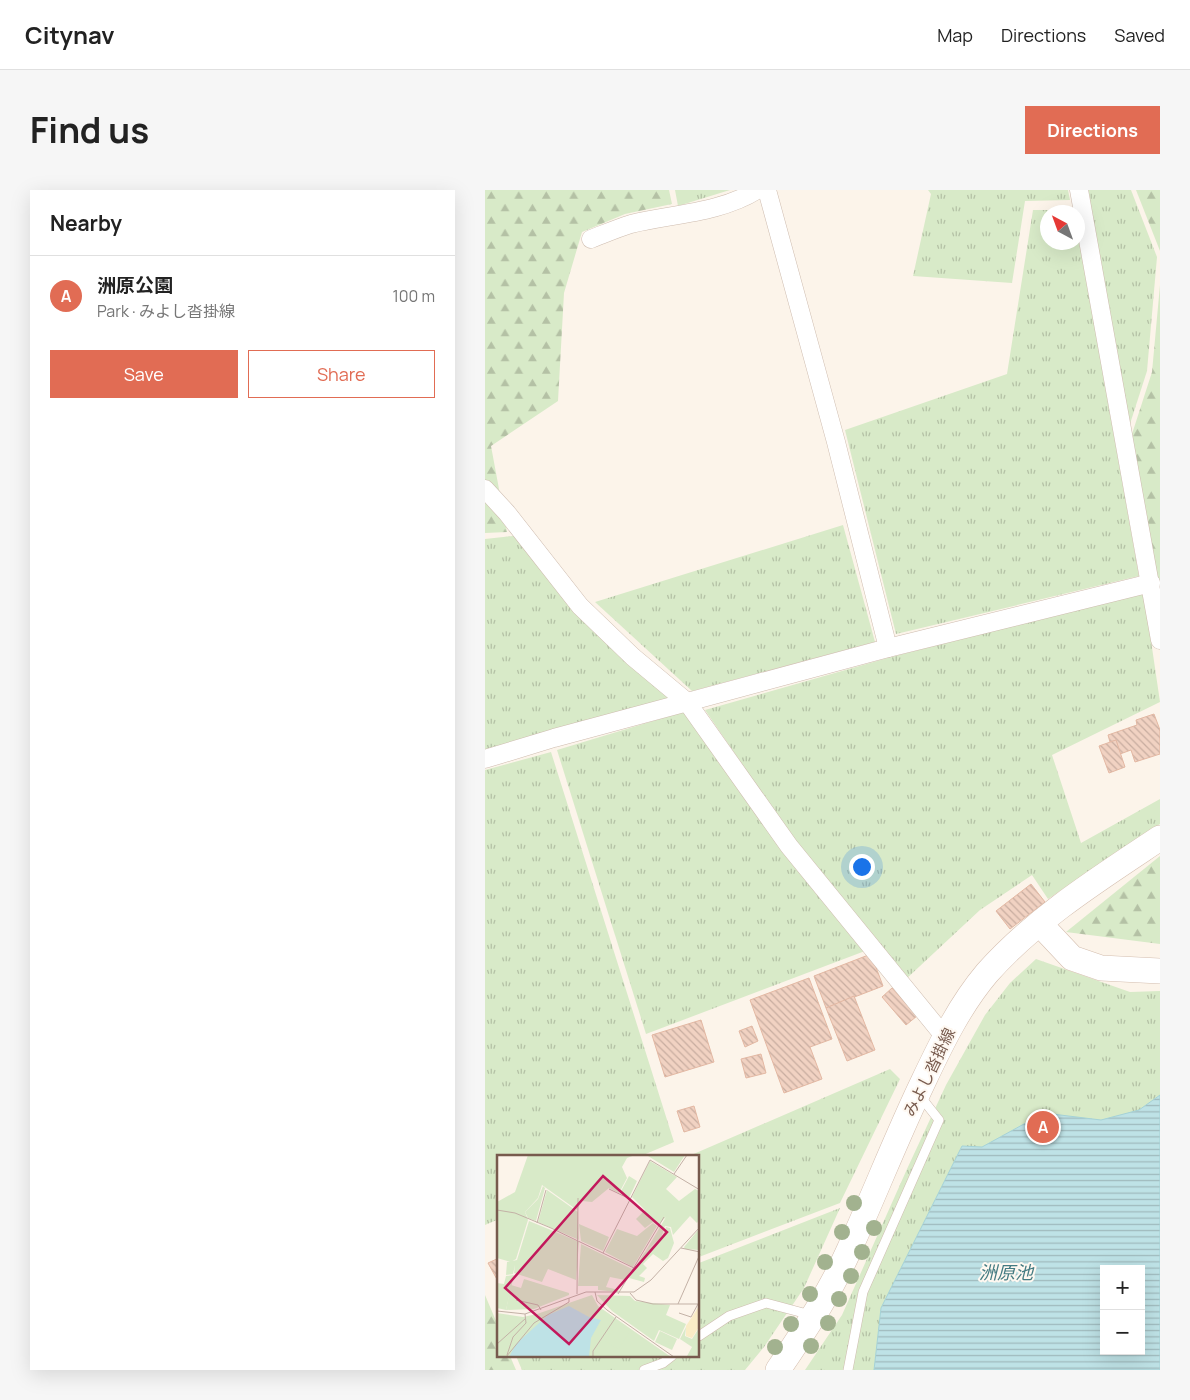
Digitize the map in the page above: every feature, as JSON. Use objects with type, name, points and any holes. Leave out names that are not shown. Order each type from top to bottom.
[{"type":"main road","name":"みよし沓掛線","points":[[778,1370],[815,1316],[849,1252],[917,1093],[963,1004],[987,973],[1011,948],[1073,896],[1160,838]]},
{"type":"main road","points":[[1040,924],[1072,958],[1101,968],[1160,971]]},
{"type":"street","points":[[591,239],[630,224],[698,212],[743,199],[757,190]]},
{"type":"street","points":[[767,190],[837,442],[888,648]]},
{"type":"street","points":[[1079,190],[1160,640]]},
{"type":"street","points":[[485,489],[507,513],[580,606],[633,657],[687,702],[789,846],[945,1036]]},
{"type":"street","points":[[485,759],[554,738],[888,648],[1151,583]]},
{"type":"lane","points":[[848,1370],[863,1292],[939,1120],[917,1093]]},
{"type":"lane","points":[[700,1335],[729,1316],[766,1303],[815,1316]]},
{"type":"lane","points":[[644,1370],[663,1363],[669,1358]]},
{"type":"green space","points":[[485,190],[669,190],[672,204],[625,214],[582,232],[564,293],[558,401],[491,446],[507,532],[485,533]]},
{"type":"green space","points":[[675,190],[730,190],[678,206]]},
{"type":"green space","points":[[928,190],[1068,190],[1070,200],[1025,201],[1012,283],[913,276],[931,194]]},
{"type":"green space","points":[[1088,190],[1131,190],[1157,257],[1147,371],[1129,427]]},
{"type":"green space","points":[[1136,190],[1160,190],[1160,251]]},
{"type":"green space","points":[[1033,210],[1040,210],[1040,250],[1081,250],[1139,576],[896,634],[845,430],[1007,374]]},
{"type":"green space","points":[[1160,285],[1160,596],[1132,434],[1152,372]]},
{"type":"green space","points":[[843,525],[875,642],[692,691],[595,602]]},
{"type":"green space","points":[[522,535],[676,699],[485,752],[485,539]]},
{"type":"green space","points":[[1144,593],[1160,702],[1052,755],[1081,843],[1160,799],[1160,824],[1048,899],[1032,875],[980,910],[905,980],[796,843],[705,710],[891,657]]},
{"type":"green space","points":[[686,711],[865,951],[646,1034],[557,750]]},
{"type":"green space","points":[[551,752],[674,1142],[643,1155],[497,1155],[497,1220],[485,1225],[485,770]]},
{"type":"green space","points":[[1160,856],[1160,944],[1066,932]]},
{"type":"green space","points":[[1036,959],[1130,992],[1160,991],[1160,1370],[805,1370],[842,1315],[946,1085],[985,1015],[1010,983]]},
{"type":"green space","points":[[890,1069],[900,1079],[840,1203],[700,1257],[700,1155],[691,1155]]},
{"type":"green space","points":[[840,1208],[804,1288],[764,1347],[745,1370],[522,1370],[517,1358],[700,1358],[700,1263]]},
{"type":"green space","points":[[485,1295],[497,1323],[497,1358],[511,1358],[516,1370],[485,1370]]},
{"type":"water","name":"洲原池","points":[[1160,1095],[1160,1370],[874,1370],[881,1308],[962,1146],[982,1147],[1044,1113],[1101,1120],[1139,1110]]},
{"type":"building","points":[[1154,714],[1160,730],[1160,754],[1135,762],[1131,750],[1120,754],[1116,740],[1110,742],[1108,735],[1137,725],[1136,720]]},
{"type":"building","points":[[1116,740],[1125,767],[1109,773],[1099,746]]},
{"type":"building","points":[[1031,884],[1045,902],[1010,929],[996,911]]},
{"type":"building","points":[[871,954],[883,986],[826,1008],[814,976]]},
{"type":"building","points":[[809,978],[832,1039],[810,1047],[822,1079],[784,1093],[750,1000]]},
{"type":"building","points":[[892,988],[917,1016],[906,1025],[882,997]]},
{"type":"building","points":[[854,996],[875,1050],[847,1061],[826,1008]]},
{"type":"building","points":[[701,1020],[714,1062],[665,1077],[652,1035]]},
{"type":"building","points":[[752,1026],[758,1041],[745,1047],[739,1031]]},
{"type":"building","points":[[761,1054],[766,1073],[746,1078],[741,1059]]},
{"type":"building","points":[[694,1106],[700,1127],[684,1132],[677,1111]]},
{"type":"building","points":[[497,1259],[497,1279],[488,1263]]},
{"type":"place","name":"洲原公園","points":[[1043,1127]]}]
